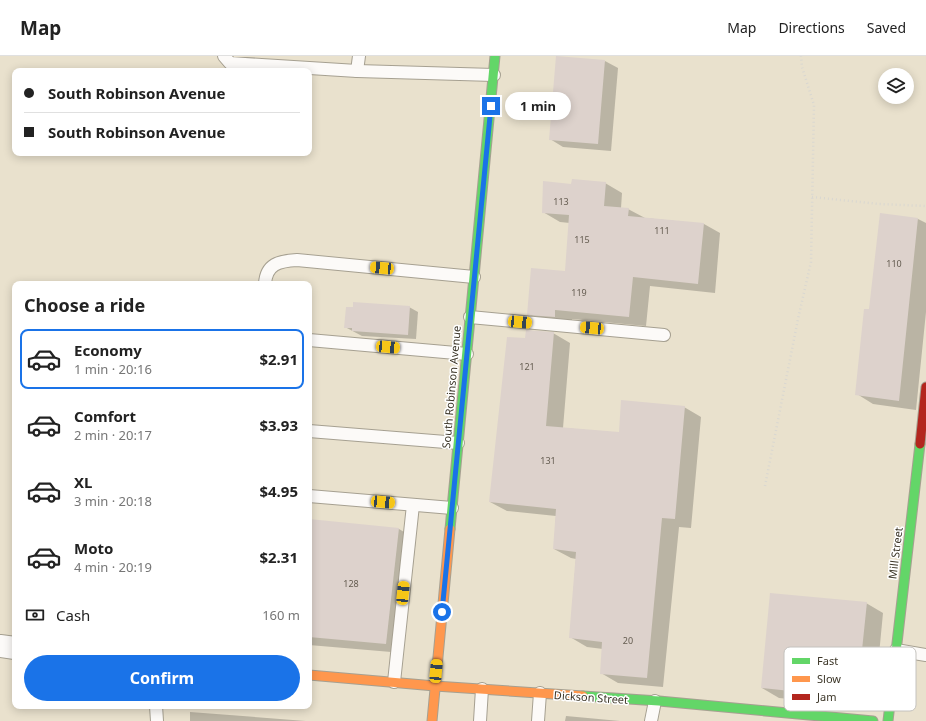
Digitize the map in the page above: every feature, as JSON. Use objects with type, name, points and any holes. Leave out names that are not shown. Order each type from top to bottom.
[{"type":"main road","name":"South Robinson Avenue","points":[[432,721],[495,56]]},
{"type":"main road","name":"Mill Street","points":[[896,647],[921,479],[926,387]]},
{"type":"main road","name":"Dickson Street","points":[[312,675],[435,686],[655,701],[873,721]]},
{"type":"main road","name":"Mill Street","points":[[888,721],[889,711]]},
{"type":"street","points":[[0,646],[12,648]]},
{"type":"lane","points":[[224,56],[230,63],[309,68]]},
{"type":"lane","points":[[357,71],[359,56]]},
{"type":"lane","points":[[312,68],[494,75]]},
{"type":"lane","points":[[265,281],[265,276],[272,267],[281,261],[297,260],[474,276]]},
{"type":"lane","points":[[470,317],[664,335]]},
{"type":"lane","points":[[312,340],[467,354]]},
{"type":"lane","points":[[312,431],[458,443]]},
{"type":"lane","points":[[312,496],[452,508]]},
{"type":"lane","points":[[394,682],[413,505]]},
{"type":"lane","points":[[916,653],[926,655]]},
{"type":"lane","points":[[480,721],[482,689]]},
{"type":"lane","points":[[538,721],[540,693]]},
{"type":"lane","points":[[652,721],[655,701]]},
{"type":"lane","points":[[156,709],[157,721]]},
{"type":"path","points":[[765,486],[796,326],[811,262],[814,105],[802,66],[801,56]]},
{"type":"path","points":[[812,197],[879,204],[926,206]]},
{"type":"building","points":[[556,56],[605,60],[598,144],[549,140]]},
{"type":"building","points":[[572,179],[606,182],[604,206],[629,208],[628,216],[704,223],[698,284],[633,277],[629,317],[555,310],[555,317],[527,315],[531,268],[565,271],[569,215],[542,213],[543,181],[571,184]]},
{"type":"building","points":[[880,213],[918,218],[899,401],[855,395],[864,309],[869,309]]},
{"type":"building","points":[[353,302],[410,306],[408,335],[352,331],[352,328],[344,328],[346,307],[353,307]]},
{"type":"building","points":[[526,330],[554,332],[546,426],[619,432],[621,400],[685,406],[675,519],[662,518],[647,678],[600,674],[602,642],[569,638],[576,552],[553,549],[556,509],[489,502],[507,337],[525,338]]},
{"type":"building","points":[[312,519],[399,528],[386,644],[312,637]]},
{"type":"building","points":[[770,593],[867,602],[862,647],[784,647],[784,690],[761,688]]},
{"type":"traffic: fast","points":[[450,529],[495,56]]},
{"type":"traffic: fast","points":[[897,647],[920,444]]},
{"type":"traffic: fast","points":[[583,696],[659,701],[873,721]]},
{"type":"traffic: fast","points":[[888,721],[889,711]]},
{"type":"traffic: slow","points":[[432,721],[450,529]]},
{"type":"traffic: slow","points":[[312,675],[435,686],[583,696]]},
{"type":"traffic: jam","points":[[920,444],[926,387]]},
{"type":"route","points":[[442,612],[491,106]]}]
